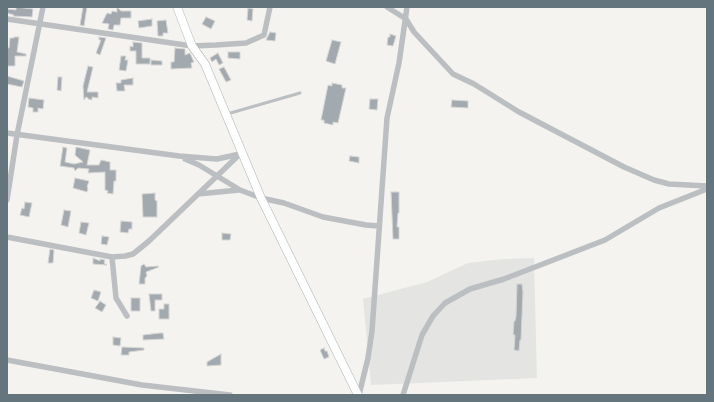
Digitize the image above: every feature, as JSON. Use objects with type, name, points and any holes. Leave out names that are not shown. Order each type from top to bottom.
[{"type":"main road","points":[[177,7],[192,46],[205,64],[261,198],[359,395]]},
{"type":"street","points":[[7,200],[17,135],[43,7]]},
{"type":"street","points":[[7,19],[192,46],[246,43],[264,35],[270,7]]},
{"type":"street","points":[[387,7],[406,19],[414,32],[453,74],[474,84],[519,112],[616,164],[654,180],[669,184],[707,186]]},
{"type":"street","points":[[359,395],[368,358],[372,331],[387,118],[399,63],[407,7]]},
{"type":"street","points":[[7,133],[179,156],[217,159],[241,153]]},
{"type":"street","points":[[7,237],[112,257],[133,254],[149,241],[241,153]]},
{"type":"street","points":[[179,156],[199,165],[240,190],[261,198],[284,203],[323,217],[379,226]]},
{"type":"street","points":[[403,395],[422,335],[433,316],[445,303],[470,289],[504,279],[605,240],[659,208],[707,189]]},
{"type":"street","points":[[198,194],[240,190]]},
{"type":"street","points":[[112,257],[116,298],[127,316]]},
{"type":"street","points":[[7,360],[142,384],[230,395]]},
{"type":"street","points":[[176,389],[188,395]]},
{"type":"lane","points":[[225,114],[300,94]]},
{"type":"shaded area","points":[[534,258],[537,378],[371,385],[363,299],[427,282],[468,263],[503,259]]},
{"type":"building","points":[[16,7],[33,9],[32,17],[13,16],[14,15],[7,13],[7,9],[16,10]]},
{"type":"building","points":[[83,7],[87,7],[84,26],[80,25]]},
{"type":"building","points":[[117,7],[121,11],[131,11],[131,18],[121,18],[120,25],[114,25],[113,30],[108,29],[109,24],[102,23],[107,13],[111,14],[112,11],[117,12]]},
{"type":"building","points":[[248,8],[253,9],[252,21],[247,20]]},
{"type":"building","points":[[206,17],[215,21],[211,29],[202,24]]},
{"type":"building","points":[[152,19],[152,26],[139,28],[138,21]]},
{"type":"building","points":[[166,20],[168,33],[163,33],[163,36],[158,36],[157,21]]},
{"type":"building","points":[[270,32],[276,33],[275,41],[266,40]]},
{"type":"building","points":[[390,34],[396,36],[393,46],[387,45]]},
{"type":"building","points":[[19,37],[17,52],[26,54],[26,56],[15,56],[15,66],[7,66],[7,48],[9,48],[10,38]]},
{"type":"building","points":[[99,37],[106,38],[100,55],[96,53],[101,40],[99,40]]},
{"type":"building","points":[[332,40],[341,42],[335,64],[326,61]]},
{"type":"building","points":[[133,42],[142,43],[142,58],[150,58],[150,64],[136,64],[136,51],[130,51],[130,46],[133,47]]},
{"type":"building","points":[[175,48],[185,49],[185,55],[190,53],[194,62],[191,63],[192,68],[171,69],[171,62],[174,62]]},
{"type":"building","points":[[228,52],[240,52],[240,59],[228,58]]},
{"type":"building","points":[[218,53],[223,63],[219,65],[216,59],[212,62],[210,58]]},
{"type":"building","points":[[121,56],[126,56],[125,60],[128,60],[126,71],[119,70]]},
{"type":"building","points":[[151,60],[162,61],[162,65],[151,65]]},
{"type":"building","points":[[88,66],[93,67],[87,92],[98,92],[98,98],[92,97],[92,100],[86,97],[84,100],[83,86]]},
{"type":"building","points":[[224,67],[231,80],[226,82],[219,69]]},
{"type":"building","points":[[7,76],[24,81],[22,87],[7,84]]},
{"type":"building","points":[[58,77],[62,77],[61,91],[57,90]]},
{"type":"building","points":[[133,78],[133,85],[124,85],[125,91],[117,91],[116,83],[121,83],[121,80]]},
{"type":"building","points":[[332,83],[342,85],[342,88],[346,88],[338,123],[333,122],[333,125],[324,123],[324,120],[321,120],[328,85],[332,86]]},
{"type":"building","points":[[29,98],[44,100],[43,109],[38,108],[38,112],[33,112],[33,108],[28,107]]},
{"type":"building","points":[[370,99],[378,99],[377,110],[369,109]]},
{"type":"building","points":[[452,100],[468,101],[468,108],[451,107]]},
{"type":"building","points":[[63,147],[67,148],[65,162],[74,164],[83,162],[75,155],[76,147],[90,150],[87,165],[99,165],[101,160],[110,162],[110,170],[116,170],[116,181],[114,181],[113,194],[107,193],[108,191],[105,190],[105,172],[88,173],[89,169],[78,168],[75,171],[74,168],[60,166]]},
{"type":"building","points":[[350,156],[359,157],[359,163],[349,161]]},
{"type":"building","points":[[75,178],[89,181],[87,192],[73,188]]},
{"type":"building","points":[[391,192],[399,192],[397,227],[399,227],[399,239],[393,239]]},
{"type":"building","points":[[155,193],[155,200],[157,201],[157,217],[143,217],[142,194]]},
{"type":"building","points":[[25,202],[32,203],[29,217],[20,215],[22,208],[24,209]]},
{"type":"building","points":[[64,210],[71,211],[68,227],[61,225]]},
{"type":"building","points":[[121,221],[132,222],[132,229],[129,229],[128,233],[120,232]]},
{"type":"building","points":[[81,222],[89,223],[86,235],[79,233]]},
{"type":"building","points":[[222,233],[231,234],[230,240],[222,240]]},
{"type":"building","points":[[102,236],[109,237],[107,245],[101,244]]},
{"type":"building","points":[[50,249],[54,250],[53,263],[48,263]]},
{"type":"building","points":[[93,258],[100,261],[100,259],[105,260],[104,263],[107,265],[93,264]]},
{"type":"building","points":[[144,264],[146,267],[159,267],[146,272],[147,276],[145,278],[145,284],[139,284],[141,266]]},
{"type":"building","points":[[517,284],[522,284],[523,292],[521,340],[519,351],[514,350],[515,335],[513,335],[516,316]]},
{"type":"building","points":[[94,290],[101,292],[98,301],[91,298]]},
{"type":"building","points":[[149,294],[162,294],[162,300],[155,300],[155,311],[151,311]]},
{"type":"building","points":[[131,298],[140,298],[140,311],[131,311]]},
{"type":"building","points":[[100,301],[106,305],[102,312],[95,308]]},
{"type":"building","points":[[164,304],[169,304],[169,319],[159,319],[159,309],[164,309]]},
{"type":"building","points":[[163,333],[164,339],[143,340],[143,335]]},
{"type":"building","points":[[113,337],[121,338],[120,346],[113,345]]},
{"type":"building","points":[[122,347],[144,348],[144,350],[129,352],[129,355],[121,355]]},
{"type":"building","points":[[324,348],[329,357],[324,359],[320,350]]},
{"type":"building","points":[[221,354],[221,365],[207,366],[207,362]]}]
